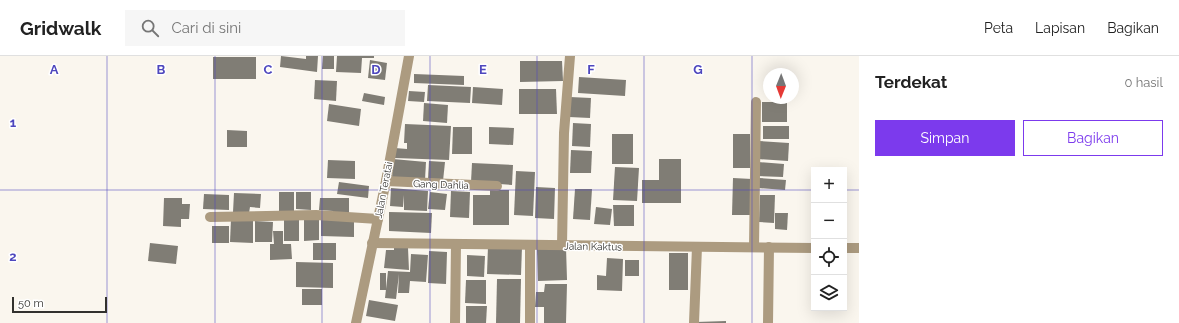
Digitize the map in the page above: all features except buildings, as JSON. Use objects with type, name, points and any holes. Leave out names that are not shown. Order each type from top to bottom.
[{"type":"street","name":"Jalan Teratai","points":[[356,323],[386,181],[409,56]]},
{"type":"street","points":[[562,245],[564,133],[570,56]]},
{"type":"street","points":[[754,247],[756,102]]},
{"type":"street","name":"Gang Dahlia","points":[[386,181],[497,186]]},
{"type":"street","points":[[210,217],[308,215],[378,218]]},
{"type":"street","name":"Jalan Kaktus","points":[[372,243],[811,248]]},
{"type":"street","points":[[455,323],[456,244]]},
{"type":"street","points":[[530,245],[530,323]]},
{"type":"street","points":[[694,323],[698,247]]},
{"type":"street","points":[[768,323],[769,248]]},
{"type":"street","points":[[847,248],[859,248]]}]
